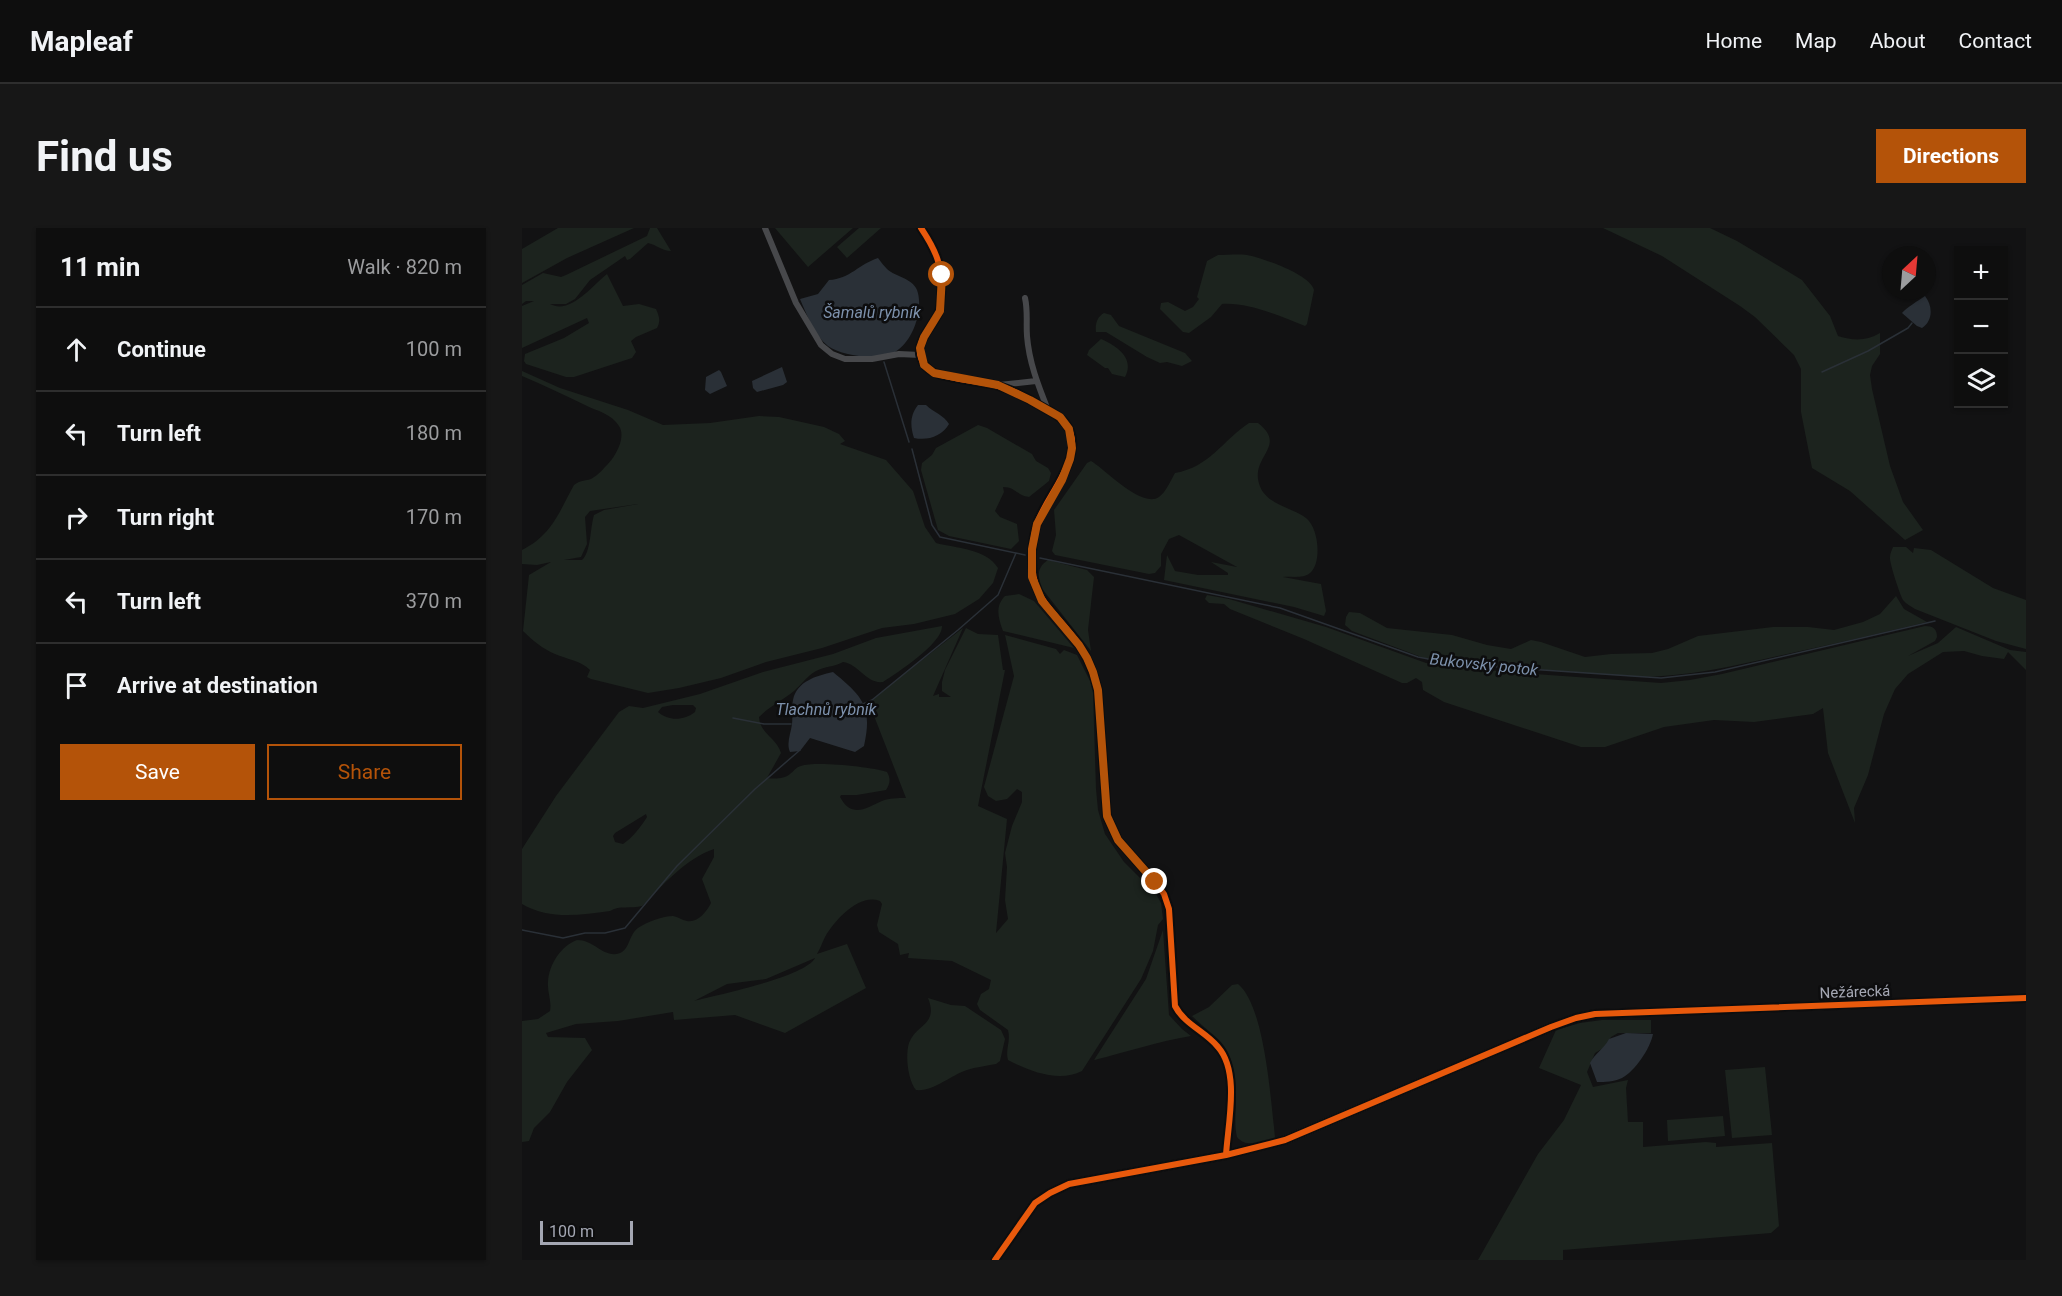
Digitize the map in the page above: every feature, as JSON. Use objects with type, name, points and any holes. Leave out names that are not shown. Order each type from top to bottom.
[{"type":"street","points":[[765,228],[796,303],[821,345],[832,354],[845,359],[858,360],[899,354],[920,354]]},
{"type":"street","points":[[921,228],[937,257],[942,275],[940,311],[921,342],[920,354],[924,365],[934,373],[998,385],[1048,410],[1069,429],[1072,448],[1070,459],[1062,480],[1037,524],[1032,549],[1032,577],[1042,601],[1079,645],[1093,672],[1098,690],[1107,816],[1118,840],[1164,894],[1169,909],[1175,1006],[1187,1023],[1218,1047],[1230,1070],[1231,1091],[1226,1155]]},
{"type":"street","points":[[1025,298],[1028,312],[1027,335],[1034,377],[1048,410]]},
{"type":"street","points":[[998,385],[1036,381]]},
{"type":"street","name":"Nežárecká","points":[[995,1260],[1035,1203],[1069,1184],[1226,1155],[1285,1140],[1576,1018],[1596,1014],[2026,998]]},
{"type":"shaded area","points":[[558,228],[634,228],[567,258],[522,283],[522,249]]},
{"type":"shaded area","points":[[650,228],[657,228],[671,251],[648,243],[630,259],[627,260],[625,256],[590,280],[575,299],[566,304],[550,304],[565,306],[573,303],[607,274],[623,306],[639,304],[656,309],[659,316],[657,328],[631,341],[636,352],[632,358],[574,377],[566,377],[526,364],[525,354],[564,338],[589,323],[587,318],[522,348],[522,306],[534,301],[526,301],[522,304],[522,285],[543,273],[561,277],[566,275],[647,236]]},
{"type":"shaded area","points":[[775,228],[853,228],[808,267]]},
{"type":"shaded area","points":[[859,228],[881,228],[847,258],[837,247]]},
{"type":"shaded area","points":[[1603,228],[1710,228],[1737,241],[1802,280],[1830,316],[1838,336],[1860,339],[1870,338],[1880,333],[1880,354],[1872,366],[1870,375],[1872,389],[1890,466],[1903,502],[1923,530],[1905,540],[1850,491],[1812,468],[1801,412],[1801,369],[1794,355],[1755,317],[1662,256]]},
{"type":"shaded area","points":[[1218,255],[1254,257],[1274,263],[1305,279],[1314,290],[1307,324],[1305,326],[1253,307],[1222,304],[1211,317],[1189,333],[1183,332],[1160,309],[1161,303],[1168,302],[1185,311],[1193,307],[1199,299],[1197,297],[1207,261]]},
{"type":"shaded area","points":[[1104,313],[1111,315],[1119,326],[1185,353],[1192,361],[1182,366],[1167,362],[1160,363],[1106,332],[1096,332],[1097,321]]},
{"type":"shaded area","points":[[1101,339],[1113,345],[1126,358],[1128,364],[1125,377],[1112,374],[1108,368],[1087,355]]},
{"type":"shaded area","points":[[522,371],[560,388],[628,410],[663,425],[710,423],[759,416],[779,417],[824,427],[839,434],[845,441],[840,444],[886,460],[913,491],[925,527],[936,543],[970,550],[986,557],[998,568],[993,583],[979,599],[955,614],[914,624],[882,628],[822,648],[766,662],[721,678],[648,693],[591,679],[587,677],[590,670],[587,667],[546,650],[523,631],[529,575],[551,562],[537,565],[522,564],[522,550],[548,530],[574,485],[593,478],[609,463],[618,448],[621,431],[616,422],[608,416],[522,376]],"holes":[[[638,504],[604,510],[594,515],[585,557],[582,560],[564,560],[581,557],[587,544],[585,517],[590,511]]]},
{"type":"shaded area","points":[[1249,423],[1258,423],[1269,438],[1270,444],[1258,470],[1261,488],[1271,500],[1306,518],[1314,529],[1316,537],[1316,562],[1310,573],[1300,577],[1283,577],[1321,584],[1326,611],[1324,616],[1294,607],[1164,580],[1167,555],[1175,571],[1198,575],[1228,575],[1211,562],[1237,567],[1179,535],[1169,539],[1161,554],[1161,566],[1155,573],[1149,574],[1055,555],[1052,551],[1056,535],[1054,510],[1087,463],[1091,461],[1134,493],[1143,498],[1152,499],[1162,495],[1175,473],[1187,470],[1207,459]]},
{"type":"shaded area","points":[[978,425],[1032,454],[1036,461],[1048,468],[1051,473],[1049,481],[1029,497],[1011,488],[1003,487],[1004,492],[995,511],[1000,517],[1017,524],[1019,541],[1011,549],[949,536],[938,530],[921,470],[922,463],[932,455],[936,448]]},
{"type":"shaded area","points":[[1893,547],[1906,547],[1913,553],[1914,548],[1931,550],[1993,588],[2026,600],[2026,649],[1996,641],[1907,604],[1903,600],[1891,565],[1890,556]]},
{"type":"shaded area","points":[[1048,560],[1087,570],[1094,577],[1088,630],[1091,651],[1040,586],[1039,571]]},
{"type":"shaded area","points":[[1019,594],[1034,601],[1074,648],[1003,631],[999,617],[1000,604],[1005,596]]},
{"type":"shaded area","points":[[1207,595],[1229,599],[1326,627],[1426,663],[1506,672],[1661,683],[1690,680],[1925,626],[1935,630],[1937,637],[1935,641],[1908,656],[1938,643],[1956,627],[2010,650],[2026,652],[2026,670],[2008,652],[2004,659],[1964,651],[1943,652],[1908,674],[1895,689],[1884,714],[1868,775],[1854,808],[1855,823],[1828,753],[1823,708],[1813,714],[1754,722],[1714,720],[1664,727],[1605,747],[1581,747],[1444,702],[1423,690],[1422,682],[1416,678],[1402,683],[1230,609],[1224,604],[1209,603],[1205,599]]},
{"type":"shaded area","points":[[1896,596],[1904,609],[1927,622],[1732,666],[1695,673],[1638,677],[1432,661],[1352,631],[1345,625],[1349,612],[1360,613],[1387,628],[1452,635],[1511,649],[1531,640],[1585,657],[1652,653],[1698,636],[1773,627],[1834,630],[1863,622],[1880,614]]},
{"type":"shaded area","points":[[942,626],[935,641],[927,649],[883,682],[872,680],[854,666],[843,662],[819,669],[794,691],[763,713],[759,717],[762,728],[776,743],[781,753],[767,778],[785,777],[798,767],[808,765],[831,764],[869,768],[887,772],[889,784],[886,790],[841,795],[840,797],[849,808],[860,810],[888,799],[906,798],[869,703],[963,628],[933,696],[939,694],[939,697],[951,697],[942,691],[942,682],[945,670],[966,628],[978,634],[998,635],[1003,670],[1005,670],[978,806],[1007,819],[996,933],[1008,919],[1005,900],[1007,867],[1005,853],[1012,826],[1022,802],[1022,792],[1017,789],[1007,799],[996,801],[988,796],[984,787],[1014,676],[1005,635],[1056,649],[1060,654],[1064,650],[1077,655],[1090,681],[1093,693],[1098,810],[1105,834],[1124,862],[1156,894],[1161,903],[1163,919],[1158,925],[1153,951],[1141,979],[1082,1071],[1054,1076],[1025,1068],[1008,1060],[1008,1030],[980,1010],[977,1004],[981,994],[989,989],[991,980],[952,961],[908,958],[909,953],[900,955],[898,944],[879,932],[877,925],[882,904],[880,901],[864,901],[856,904],[841,916],[825,937],[817,954],[847,944],[866,988],[785,1033],[735,1015],[674,1020],[673,1012],[618,1021],[576,1024],[546,1033],[548,1037],[585,1038],[592,1050],[567,1082],[550,1112],[534,1128],[529,1141],[522,1142],[522,1021],[538,1019],[550,1011],[549,975],[553,962],[561,951],[577,940],[589,943],[609,954],[620,953],[626,948],[635,931],[642,926],[669,916],[687,921],[695,920],[705,913],[711,903],[702,879],[714,857],[714,849],[684,866],[642,906],[565,915],[543,912],[522,904],[522,849],[556,796],[619,712],[629,706],[643,708],[700,694],[763,672],[833,654],[876,638]],"holes":[[[693,705],[696,708],[691,715],[681,718],[666,717],[658,712],[662,707]],[[646,814],[647,817],[639,828],[623,844],[615,842],[613,836]],[[815,958],[795,972],[740,990],[694,1001],[727,984],[766,979]]]},
{"type":"shaded area","points":[[1163,930],[1169,1015],[1191,1036],[1094,1060],[1146,979]]},
{"type":"shaded area","points":[[1238,984],[1247,995],[1260,1030],[1268,1072],[1274,1127],[1275,1138],[1255,1143],[1245,1143],[1237,1137],[1233,1068],[1225,1047],[1192,1016],[1209,1007],[1232,985]]},
{"type":"shaded area","points":[[928,998],[951,1005],[965,1006],[1001,1030],[1005,1039],[1000,1061],[996,1064],[961,1072],[935,1086],[916,1090],[909,1074],[908,1048],[912,1037],[931,1014]]},
{"type":"shaded area","points":[[1602,1020],[1651,1020],[1651,1033],[1618,1033],[1611,1037],[1605,1047],[1595,1053],[1587,1072],[1593,1087],[1628,1080],[1626,1088],[1628,1122],[1643,1122],[1643,1147],[1706,1142],[1716,1143],[1716,1147],[1772,1143],[1779,1226],[1771,1233],[1563,1250],[1563,1260],[1478,1260],[1538,1154],[1564,1120],[1581,1085],[1539,1068],[1556,1030]]},
{"type":"shaded area","points":[[1765,1067],[1772,1135],[1732,1138],[1725,1070]]},
{"type":"shaded area","points":[[1723,1116],[1725,1136],[1668,1141],[1667,1120]]},
{"type":"water","name":"Šamalů rybník","points":[[878,258],[887,269],[908,280],[917,290],[918,315],[912,333],[901,347],[888,355],[871,357],[851,355],[828,346],[811,324],[800,299],[818,294],[829,280],[843,277]]},
{"type":"water","points":[[1919,300],[1927,300],[1931,313],[1926,325],[1922,328],[1902,313]]},
{"type":"water","points":[[782,367],[787,382],[783,385],[757,392],[753,388],[752,381]]},
{"type":"water","points":[[719,370],[727,386],[710,394],[705,390],[706,377]]},
{"type":"water","points":[[918,405],[926,405],[944,418],[949,424],[943,432],[934,437],[914,438],[911,421]]},
{"type":"water","name":"Tlachnů rybník","points":[[833,672],[858,695],[863,703],[867,721],[864,746],[855,752],[810,738],[800,751],[790,752],[792,703],[795,694],[808,680]]},
{"type":"water","points":[[1626,1033],[1653,1034],[1641,1059],[1627,1075],[1616,1080],[1597,1082],[1590,1063],[1609,1039]]},
{"type":"waterway","points":[[1822,372],[1868,351],[1908,328],[1912,323]]},
{"type":"waterway","name":"Bukovský potok","points":[[884,362],[909,442]]},
{"type":"waterway","name":"Bukovský potok","points":[[912,449],[932,525],[940,537],[1025,555]]},
{"type":"waterway","points":[[863,704],[872,700],[998,595],[1016,553]]},
{"type":"waterway","name":"Bukovský potok","points":[[1040,558],[1280,608],[1418,657],[1454,664],[1661,678],[1715,672],[1935,621]]},
{"type":"waterway","points":[[733,718],[764,724],[791,724]]},
{"type":"waterway","points":[[522,930],[563,938],[625,928],[677,866],[755,789],[800,750]]},
{"type":"cycle path","points":[[921,228],[938,260],[941,277],[939,312],[920,346],[924,364],[931,371],[940,375],[1008,389],[1059,417],[1066,424],[1071,436],[1072,449],[1069,462],[1035,530],[1032,551],[1035,582],[1045,603],[1083,650],[1093,672],[1098,690],[1107,816],[1118,840],[1164,894],[1169,909],[1175,1006],[1184,1018],[1213,1041],[1225,1058],[1231,1084],[1226,1155]]},
{"type":"cycle path","points":[[995,1260],[1035,1203],[1069,1184],[1226,1155],[1285,1140],[1576,1018],[1595,1014],[2026,998]]},
{"type":"route","points":[[942,275],[940,311],[921,342],[920,354],[924,365],[934,373],[998,385],[1060,417],[1069,429],[1072,448],[1070,459],[1062,480],[1045,506],[1037,524],[1032,549],[1032,577],[1042,601],[1079,645],[1093,672],[1098,690],[1107,816],[1118,840],[1155,882]]}]
